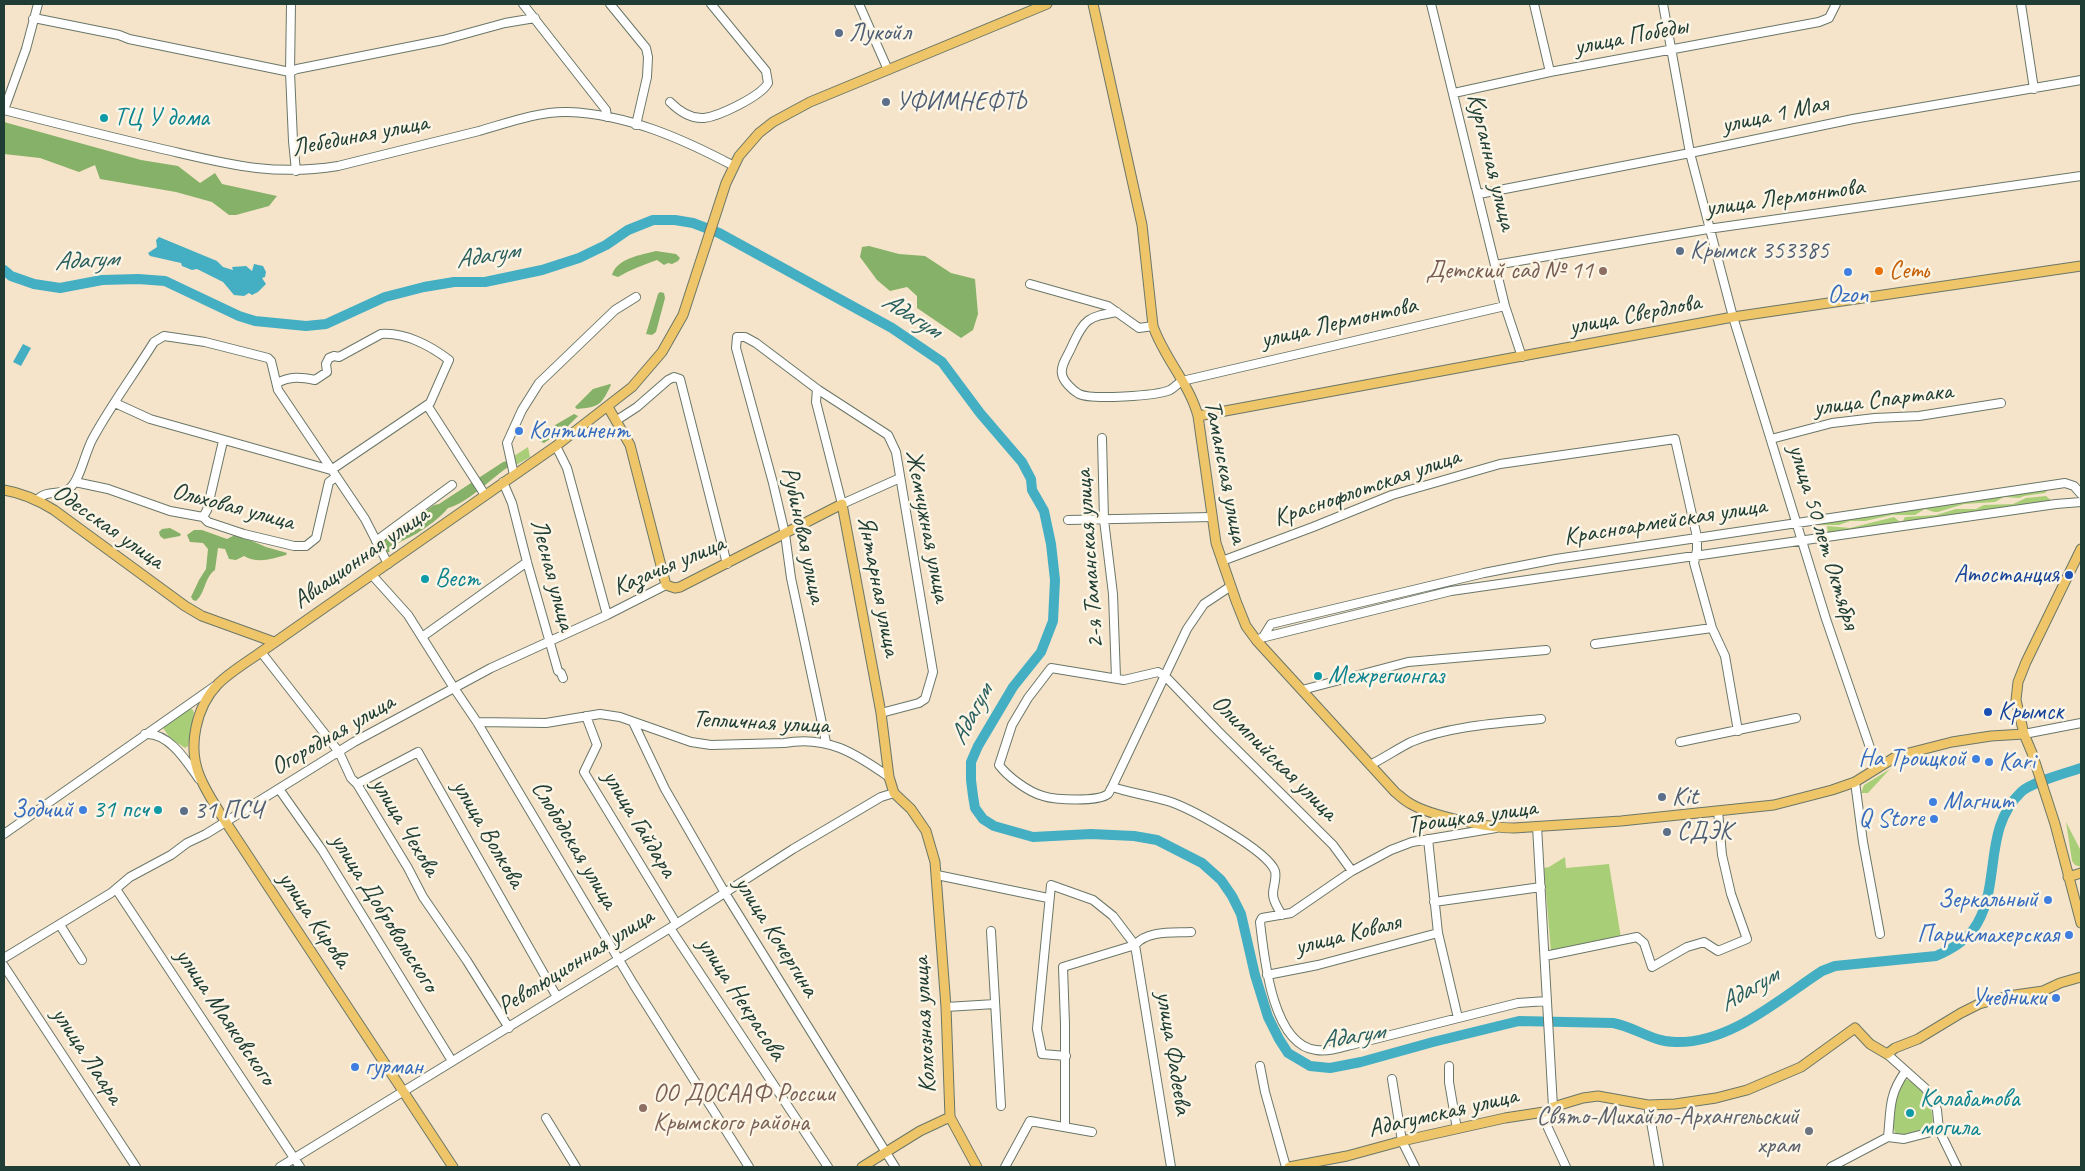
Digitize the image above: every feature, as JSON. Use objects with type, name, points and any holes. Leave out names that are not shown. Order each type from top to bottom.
[{"type":"main road","name":"Авиационная улица","points":[[219,683],[274,642],[556,446],[632,387],[662,352],[683,315],[698,275],[726,183],[734,166],[749,144],[773,122],[810,102],[1047,4]]},
{"type":"main road","name":"Таманская улица","points":[[1093,4],[1142,226],[1153,326],[1158,341],[1194,400],[1198,416],[1216,543],[1246,626],[1260,639],[1302,690],[1370,765],[1395,792],[1411,805],[1498,828]]},
{"type":"main road","name":"улица Свердлова","points":[[1198,416],[1733,317],[2081,266]]},
{"type":"main road","points":[[608,407],[630,445],[666,585]]},
{"type":"main road","name":"Одесская улица","points":[[4,490],[37,500],[54,510],[185,606],[202,616],[274,642]]},
{"type":"main road","name":"Казачья улица","points":[[666,585],[675,588],[680,587],[842,504]]},
{"type":"main road","name":"Янтарная улица","points":[[842,504],[881,713],[889,777],[894,793]]},
{"type":"main road","points":[[2081,549],[2030,654],[2018,682],[2016,700],[2024,734],[2055,824],[2081,923]]},
{"type":"main road","name":"улица Кирова","points":[[219,683],[203,704],[194,739],[198,769],[210,795],[225,821],[453,1167]]},
{"type":"main road","name":"Троицкая улица","points":[[1498,828],[1621,821],[1774,806],[1855,782],[1897,756],[1936,746],[1991,736],[2024,734]]},
{"type":"main road","name":"Колхозная улица","points":[[894,793],[911,809],[926,831],[931,846],[937,874],[946,1008],[950,1117],[977,1167]]},
{"type":"main road","points":[[2068,877],[2081,873]]},
{"type":"main road","points":[[1887,1054],[1895,1048],[1918,1039],[1979,1004],[2008,996],[2043,991],[2060,983],[2081,977]]},
{"type":"main road","name":"Адагумская улица","points":[[1287,1167],[1347,1156],[1402,1141],[1505,1118],[1544,1112],[1553,1107],[1598,1096],[1648,1105],[1684,1103],[1716,1098],[1746,1090],[1801,1067],[1855,1028],[1870,1044],[1887,1054]]},
{"type":"main road","points":[[862,1167],[920,1131],[950,1117]]},
{"type":"street","points":[[4,110],[26,49],[38,4]]},
{"type":"street","points":[[291,4],[292,141],[296,171]]},
{"type":"street","points":[[523,4],[606,110],[607,118]]},
{"type":"street","points":[[610,4],[646,48],[648,57],[647,77],[636,125]]},
{"type":"street","points":[[670,102],[690,116],[705,118],[757,96],[768,83],[766,71],[712,4]]},
{"type":"street","points":[[859,4],[888,70]]},
{"type":"street","name":"Курганная улица","points":[[1431,4],[1505,306],[1522,357]]},
{"type":"street","points":[[1534,4],[1550,72]]},
{"type":"street","name":"улица 50 лет Октября","points":[[1663,4],[1690,153],[1708,229],[1733,317],[1772,438],[1826,619],[1877,768]]},
{"type":"street","name":"улица Победы","points":[[1454,93],[1550,72],[1819,22],[1829,18],[1836,4]]},
{"type":"street","points":[[2021,4],[2034,89]]},
{"type":"street","points":[[33,20],[39,18],[138,41],[290,72],[297,69],[444,40],[505,23],[535,18]]},
{"type":"street","name":"улица 1 Мая","points":[[1479,194],[1853,119],[2081,80]]},
{"type":"street","name":"Лебединая улица","points":[[4,110],[229,165],[296,171],[338,166],[551,113],[568,112],[607,118],[676,138],[734,166]]},
{"type":"street","name":"улица Лермонтова","points":[[1496,264],[1708,229],[2081,176]]},
{"type":"street","points":[[1030,284],[1108,306],[1140,328],[1153,326]]},
{"type":"street","points":[[514,474],[507,443],[522,410],[539,383],[616,310],[636,296]]},
{"type":"street","name":"улица Лермонтова","points":[[1117,312],[1095,316],[1086,322],[1073,343],[1062,369],[1062,376],[1067,384],[1079,394],[1091,396],[1154,394],[1170,390],[1182,380],[1505,306]]},
{"type":"street","points":[[277,383],[284,379],[297,377],[315,380],[327,372],[326,364],[328,358],[339,357],[381,334],[388,333],[422,342],[449,360],[430,403],[333,474]]},
{"type":"street","points":[[37,500],[41,495],[49,492],[63,492],[69,489],[75,482],[93,438],[154,342],[164,336],[204,342],[268,358],[271,361],[278,390],[365,519],[388,564]]},
{"type":"street","name":"Жемчужная улица","points":[[736,337],[746,337],[756,343],[818,389],[888,436],[896,452],[934,672],[925,699],[918,703],[881,713]]},
{"type":"street","name":"Рубиновая улица","points":[[736,337],[736,348],[785,534],[791,578],[826,742]]},
{"type":"street","points":[[617,420],[637,407],[668,380],[674,377],[680,379],[727,564]]},
{"type":"street","name":"Янтарная улица","points":[[818,389],[816,402],[842,504]]},
{"type":"street","points":[[116,403],[150,419],[223,441],[286,456],[333,474]]},
{"type":"street","name":"улица Спартака","points":[[1772,438],[1832,423],[1875,418],[1919,416],[2001,403]]},
{"type":"street","points":[[427,405],[484,495]]},
{"type":"street","name":"2-я Таманская улица","points":[[1102,438],[1104,520],[1113,594],[1116,678]]},
{"type":"street","name":"Краснофлотская улица","points":[[1222,561],[1392,495],[1500,464],[1675,439],[1697,537]]},
{"type":"street","points":[[203,517],[207,510],[223,441]]},
{"type":"street","points":[[556,446],[567,468],[607,615]]},
{"type":"street","name":"Ольховая улица","points":[[75,482],[108,489],[170,512],[185,512],[203,517],[208,522],[272,542],[306,546],[316,538],[329,482],[333,474]]},
{"type":"street","name":"Казачья улица","points":[[842,504],[900,478]]},
{"type":"street","name":"Лесная улица","points":[[503,482],[512,503],[549,642],[562,678]]},
{"type":"street","name":"Красноармейская улица","points":[[1260,639],[1271,624],[1484,573],[1556,559],[2065,483],[2074,486],[2081,494]]},
{"type":"street","points":[[376,540],[452,485]]},
{"type":"street","name":"Красноармейская улица","points":[[1260,639],[1451,591],[2056,504],[2081,502]]},
{"type":"street","points":[[1068,520],[1212,517]]},
{"type":"street","points":[[1697,537],[1694,563],[1712,628],[1725,656],[1738,731]]},
{"type":"street","points":[[422,638],[527,562]]},
{"type":"street","name":"Слободская улица","points":[[372,575],[408,615],[477,722],[619,959],[749,1167]]},
{"type":"street","name":"Казачья улица","points":[[454,688],[502,662],[516,658],[666,585]]},
{"type":"street","points":[[1166,676],[1158,672],[1124,680],[1051,668],[1028,698],[1012,725],[999,765],[1006,774],[1042,796],[1066,799],[1099,798],[1107,794],[1166,676],[1187,628],[1204,604],[1231,586]]},
{"type":"street","points":[[1595,644],[1712,628]]},
{"type":"street","points":[[1302,690],[1408,662],[1546,650]]},
{"type":"street","name":"улица Чехова","points":[[261,652],[339,752],[351,778],[357,784],[408,868],[423,897],[467,961],[508,1028]]},
{"type":"street","name":"Олимпийская улица","points":[[1166,676],[1218,731],[1333,845],[1352,871]]},
{"type":"street","name":"Авиационная улица","points":[[4,834],[219,683]]},
{"type":"street","name":"Огородная улица","points":[[4,958],[116,889],[130,877],[166,858],[187,843],[206,834],[339,752],[454,688]]},
{"type":"street","name":"Тепличная улица","points":[[477,722],[546,723],[600,714],[620,717],[691,742],[711,745],[795,741],[826,742],[853,752],[889,777]]},
{"type":"street","name":"улица Гайдара","points":[[586,716],[597,745],[584,772],[673,926]]},
{"type":"street","points":[[1680,742],[1796,718]]},
{"type":"street","points":[[1370,765],[1411,742],[1428,736],[1484,724],[1541,719]]},
{"type":"street","name":"улица Кочергина","points":[[633,722],[665,789],[725,893],[895,1167]]},
{"type":"street","name":"Троицкая улица","points":[[2024,734],[2081,723]]},
{"type":"street","points":[[145,734],[160,737],[174,748],[210,795]]},
{"type":"street","name":"улица Волкова","points":[[357,784],[418,752],[557,997]]},
{"type":"street","points":[[1855,782],[1863,842],[1880,934]]},
{"type":"street","points":[[1112,787],[1171,802],[1230,833],[1265,857],[1275,872],[1274,902],[1282,915]]},
{"type":"street","name":"улица Добровольского","points":[[279,789],[322,850],[452,1061]]},
{"type":"street","name":"Революционная улица","points":[[280,1167],[673,926],[793,848],[881,797],[894,793]]},
{"type":"street","points":[[1545,956],[1637,937],[1644,943],[1652,967],[1687,947],[1704,942],[1718,951],[1747,939],[1731,894],[1722,855],[1718,811]]},
{"type":"street","points":[[1537,826],[1553,1107]]},
{"type":"street","name":"Троицкая улица","points":[[1498,828],[1412,842],[1391,850],[1352,871],[1291,913],[1262,918],[1260,922],[1267,974],[1274,1002],[1282,1021],[1293,1036],[1306,1047],[1316,1050],[1328,1050],[1518,1002],[1547,1000]]},
{"type":"street","points":[[1428,840],[1438,933],[1458,1018]]},
{"type":"street","points":[[937,874],[1048,898],[1037,1029],[1042,1054],[1066,1056]]},
{"type":"street","name":"улица Фадеева","points":[[1048,898],[1051,884],[1093,900],[1114,916],[1135,945],[1171,1167]]},
{"type":"street","points":[[1434,902],[1541,887]]},
{"type":"street","name":"улица Маяковского","points":[[116,889],[300,1167]]},
{"type":"street","points":[[60,925],[82,960]]},
{"type":"street","name":"улица Некрасова","points":[[673,926],[828,1167]]},
{"type":"street","points":[[991,931],[1001,1106]]},
{"type":"street","points":[[1065,1127],[1066,1056],[1061,970],[1064,966],[1135,945],[1143,938],[1162,933],[1191,932]]},
{"type":"street","name":"улица Коваля","points":[[1267,974],[1318,964],[1438,933]]},
{"type":"street","name":"улица Лаара","points":[[4,966],[136,1167]]},
{"type":"street","points":[[946,1008],[995,1004]]},
{"type":"street","points":[[1887,1054],[1925,1088],[1933,1098],[1937,1110],[1939,1130],[1957,1167]]},
{"type":"street","points":[[1260,1066],[1282,1159],[1287,1167]]},
{"type":"street","points":[[1449,1066],[1449,1082],[1457,1129]]},
{"type":"street","points":[[1888,1137],[1889,1108],[1899,1081],[1905,1072]]},
{"type":"street","points":[[1392,1080],[1402,1141],[1415,1167]]},
{"type":"street","points":[[1648,1105],[1659,1167]]},
{"type":"street","points":[[1544,1112],[1548,1128],[1566,1167]]},
{"type":"street","points":[[546,1118],[576,1167]]},
{"type":"street","points":[[1006,1167],[1030,1121],[1092,1132]]},
{"type":"street","points":[[1831,1167],[1888,1137],[1904,1139],[1939,1130]]},
{"type":"green space","points":[[4,122],[141,160],[178,166],[200,183],[215,173],[222,184],[277,196],[269,206],[236,215],[229,215],[212,202],[176,192],[100,179],[95,165],[79,172],[40,158],[4,154]]},
{"type":"green space","points":[[869,246],[899,254],[925,256],[951,273],[975,279],[978,314],[973,330],[961,338],[917,308],[917,296],[907,287],[890,291],[877,280],[860,257],[862,247]]},
{"type":"green space","points":[[656,251],[676,254],[680,258],[672,264],[664,265],[657,260],[618,277],[612,275],[615,269],[624,261]]},
{"type":"green space","points":[[660,292],[664,293],[665,298],[656,332],[652,335],[646,334],[658,294]]},
{"type":"green space","points":[[610,384],[605,397],[599,404],[577,409],[575,407],[593,389]]},
{"type":"green space","points":[[574,414],[578,416],[566,428],[544,443],[539,441],[538,435]]},
{"type":"green space","points":[[528,447],[530,457],[516,465],[514,456]]},
{"type":"green space","points":[[507,461],[508,467],[479,490],[455,506],[448,508],[429,525],[385,553],[380,541],[389,540],[396,531],[434,505],[439,504]]},
{"type":"green space","points":[[2050,488],[2045,493],[2019,498],[2004,497],[1995,502],[1964,504],[1938,512],[1925,509],[1915,515],[1892,515],[1865,521],[1850,521],[1839,525],[1809,525]]},
{"type":"green space","points":[[2046,496],[2052,501],[1828,534],[1827,526],[1850,528],[1894,517],[1900,522],[1905,517],[1936,515],[1956,509],[1976,509],[1984,505],[2013,504],[2026,498]]},
{"type":"green space","points":[[170,528],[181,534],[180,536],[164,539],[160,536],[159,532],[162,529]]},
{"type":"green space","points":[[194,530],[202,530],[227,539],[235,535],[287,553],[286,555],[265,560],[254,560],[244,556],[236,560],[229,559],[225,549],[218,548],[215,570],[211,573],[202,593],[196,601],[191,597],[206,569],[208,549],[203,543],[190,542],[187,535]]},
{"type":"green space","points":[[190,708],[194,713],[188,746],[185,748],[170,738],[163,728],[164,725]]},
{"type":"green space","points":[[1890,769],[1868,793],[1861,793],[1864,785]]},
{"type":"green space","points":[[2066,822],[2081,851],[2081,867],[2075,865],[2072,861]]},
{"type":"green space","points":[[1565,857],[1566,868],[1609,864],[1621,938],[1551,952],[1544,868]]},
{"type":"green space","points":[[1901,1079],[1915,1084],[1926,1097],[1932,1113],[1932,1128],[1906,1134],[1896,1134],[1893,1127],[1892,1113],[1894,1099]]},
{"type":"water","points":[[159,237],[217,261],[223,267],[233,270],[232,267],[246,266],[252,271],[254,264],[263,266],[266,272],[265,277],[262,278],[266,284],[252,295],[249,293],[244,296],[234,295],[223,282],[197,269],[192,270],[182,266],[181,263],[150,256],[148,253],[157,247],[156,240]]},
{"type":"water","points":[[23,344],[31,348],[21,366],[13,362]]},
{"type":"waterway","name":"Адагум","points":[[4,270],[11,276],[34,284],[60,288],[102,280],[138,279],[165,281],[239,316],[255,321],[306,326],[326,324],[385,297],[424,287],[454,282],[485,282],[542,270],[579,258],[606,245],[628,230],[653,220],[675,220],[693,223],[719,233],[892,328],[942,362],[980,413],[1022,462],[1031,479],[1032,490],[1044,511],[1051,544],[1055,580],[1053,621],[1041,652],[1013,687],[978,746],[971,762],[971,780],[975,808],[983,819],[994,826],[1033,837],[1091,834],[1134,836],[1157,840],[1202,863],[1221,880],[1241,914],[1255,975],[1268,1017],[1279,1039],[1288,1053],[1310,1066],[1330,1068],[1361,1062],[1519,1021],[1613,1023],[1659,1040],[1675,1042],[1695,1041],[1715,1036],[1753,1018],[1822,971],[1835,966],[1936,956],[1961,942],[1973,930],[1982,914],[1988,896],[1996,842],[2001,824],[2009,807],[2026,788],[2081,768]]},
{"type":"place","name":"Лукойл","points":[[839,33]]},
{"type":"place","name":"УФИМНЕФТЬ","points":[[886,102]]},
{"type":"place","name":"ТЦ У дома","points":[[104,118]]},
{"type":"place","name":"Крымск 353385","points":[[1680,251]]},
{"type":"place","name":"Детский сад № 11","points":[[1603,271]]},
{"type":"place","name":"Сеть","points":[[1879,271]]},
{"type":"place","name":"Ozon","points":[[1848,272]]},
{"type":"place","name":"Континент","points":[[519,431]]},
{"type":"place","name":"Атостанция","points":[[2069,575]]},
{"type":"place","name":"Вест","points":[[425,579]]},
{"type":"place","name":"Межрегионгаз","points":[[1318,676]]},
{"type":"place","name":"Крымск","points":[[1988,712]]},
{"type":"place","name":"На Троицкой","points":[[1976,759]]},
{"type":"place","name":"Kari","points":[[1989,762]]},
{"type":"place","name":"Kit","points":[[1662,797]]},
{"type":"place","name":"Магнит","points":[[1933,802]]},
{"type":"place","name":"Зодчий","points":[[83,810]]},
{"type":"place","name":"31 псч","points":[[158,810]]},
{"type":"place","name":"31 ПСЧ","points":[[184,811]]},
{"type":"place","name":"Q Store","points":[[1934,819]]},
{"type":"place","name":"СДЭК","points":[[1667,832]]},
{"type":"place","name":"Зеркальный","points":[[2048,900]]},
{"type":"place","name":"Парикмахерская","points":[[2069,935]]},
{"type":"place","name":"Учебники","points":[[2056,998]]},
{"type":"place","name":"гурман","points":[[355,1067]]},
{"type":"place","name":"ОО ДОСААФ России Крымского района","points":[[643,1108]]},
{"type":"place","name":"Калабатова могила","points":[[1910,1113]]},
{"type":"place","name":"Свято-Михайло-Архангельский храм","points":[[1809,1131]]}]
